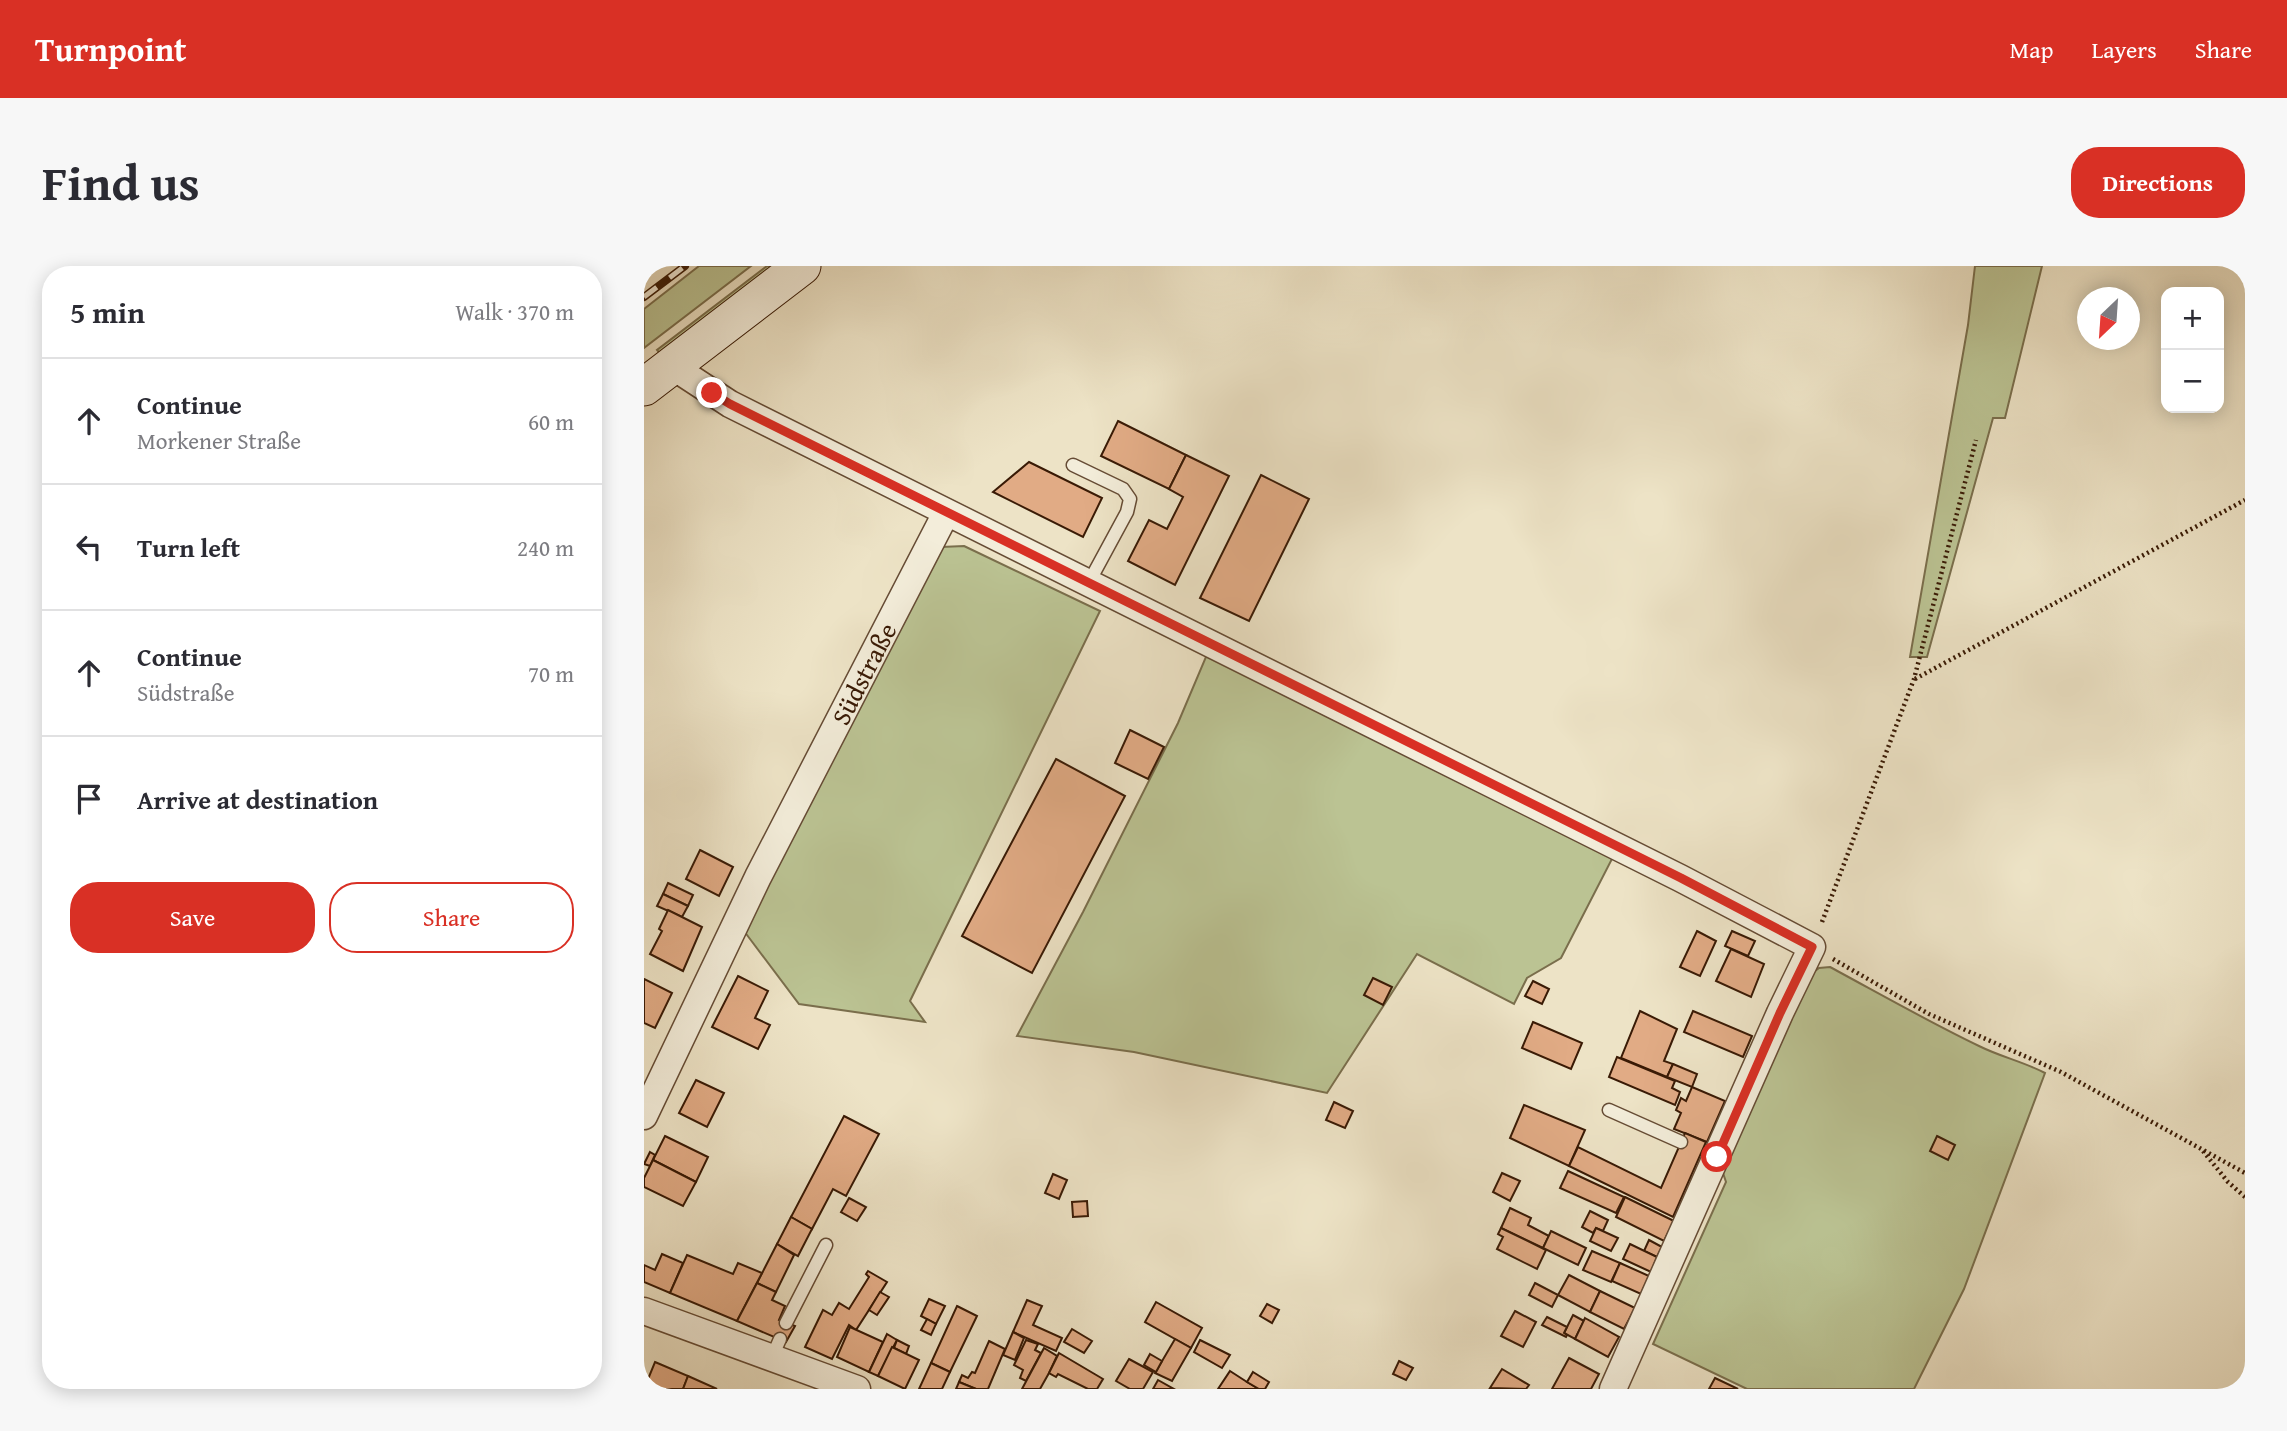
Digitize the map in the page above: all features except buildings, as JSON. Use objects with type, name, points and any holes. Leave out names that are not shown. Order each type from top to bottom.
[{"type":"main road","points":[[644,387],[802,266]]},
{"type":"street","points":[[672,366],[730,404],[1088,585],[1467,771],[1812,947],[1709,1154],[1613,1389]]},
{"type":"street","name":"Südstraße","points":[[644,1116],[758,877],[946,513]]},
{"type":"street","points":[[644,1311],[776,1348],[857,1389]]},
{"type":"lane","points":[[1073,465],[1123,489],[1130,499],[1129,508],[1088,585]]},
{"type":"lane","points":[[1609,1110],[1681,1142]]},
{"type":"lane","points":[[786,1323],[826,1245]]},
{"type":"path","points":[[1976,440],[1914,679],[1812,947],[1929,1014],[2061,1072],[2245,1173]]},
{"type":"path","points":[[1914,679],[2245,500]]},
{"type":"path","points":[[2201,1148],[2228,1182],[2245,1197]]},
{"type":"green space","points":[[699,266],[751,266],[644,348],[644,309]]},
{"type":"green space","points":[[767,266],[779,266],[663,357],[657,350]]},
{"type":"green space","points":[[1975,266],[2042,266],[2005,418],[1993,418],[1927,657],[1910,657],[1968,325]]},
{"type":"green space","points":[[964,546],[1100,611],[910,1001],[925,1022],[799,1004],[744,931],[941,547]]},
{"type":"green space","points":[[1208,652],[1614,855],[1561,958],[1527,978],[1514,1004],[1417,954],[1327,1093],[1134,1052],[1017,1036],[1178,723]]},
{"type":"green space","points":[[1830,967],[1960,1037],[2045,1073],[1964,1289],[1914,1389],[1747,1389],[1653,1344],[1726,1182],[1723,1173],[1806,978],[1819,968]]},
{"type":"railway","points":[[644,297],[685,266]]},
{"type":"route","points":[[712,393],[1088,585],[1681,878],[1812,947],[1717,1157]]}]
